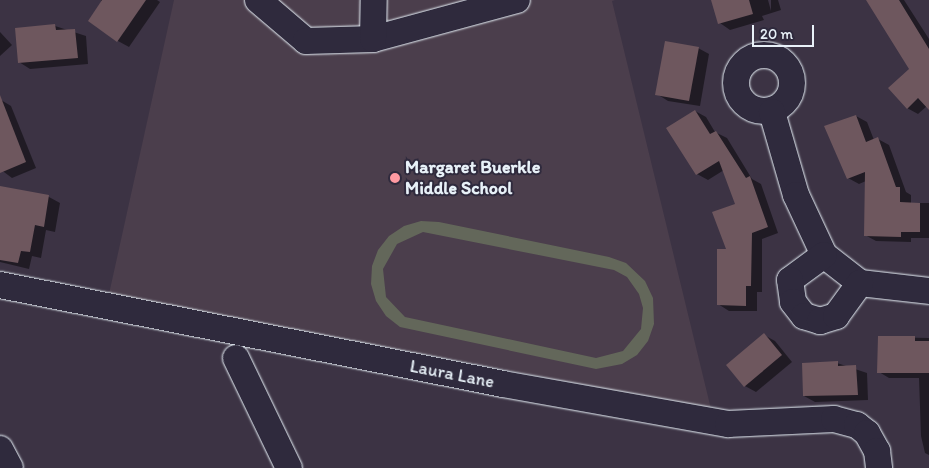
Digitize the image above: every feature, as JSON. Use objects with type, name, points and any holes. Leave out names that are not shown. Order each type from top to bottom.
[{"type":"street","points":[[258,0],[306,41],[373,39],[516,0]]},
{"type":"street","points":[[373,39],[374,0]]},
{"type":"street","points":[[772,112],[796,195],[824,255],[860,282],[929,291]]},
{"type":"street","points":[[824,255],[790,280],[793,302],[804,316],[820,321],[836,316],[860,282]]},
{"type":"street","name":"Laura Lane","points":[[0,285],[503,384],[728,424],[834,419],[857,425],[867,433],[877,450],[879,468]]},
{"type":"street","points":[[236,358],[289,468]]},
{"type":"street","points":[[0,449],[10,468]]},
{"type":"shaded area","name":"Margaret Buerkle Middle School","points":[[174,0],[615,0],[612,1],[711,409],[109,294]]},
{"type":"shaded area","points":[[421,221],[439,222],[609,257],[626,263],[645,281],[653,298],[654,324],[648,341],[637,355],[622,364],[596,369],[400,327],[386,316],[376,301],[371,284],[372,266],[378,250],[389,236],[404,226]],"holes":[[[423,232],[614,270],[627,277],[639,294],[643,308],[641,329],[623,351],[596,358],[405,317],[386,297],[383,269],[397,244]]]},
{"type":"building","points":[[102,0],[146,0],[117,42],[88,21]]},
{"type":"building","points":[[711,0],[749,0],[753,14],[718,24]]},
{"type":"building","points":[[866,0],[899,0],[929,49],[929,110],[918,98],[907,109],[888,88],[909,69]]},
{"type":"building","points":[[55,24],[56,30],[75,29],[78,58],[18,63],[15,28]]},
{"type":"building","points":[[665,41],[699,47],[689,101],[655,95]]},
{"type":"building","points":[[0,95],[26,162],[0,173]]},
{"type":"building","points":[[695,110],[710,134],[716,131],[746,178],[750,176],[768,227],[752,233],[751,286],[746,286],[746,306],[717,305],[717,249],[726,249],[712,212],[735,204],[719,161],[696,175],[666,128]]},
{"type":"building","points":[[856,115],[866,142],[878,137],[896,187],[900,187],[900,202],[920,203],[920,232],[901,232],[901,237],[864,236],[865,172],[847,179],[824,126]]},
{"type":"building","points":[[0,186],[49,195],[44,227],[35,225],[30,252],[21,251],[18,263],[0,260]]},
{"type":"building","points":[[764,333],[782,355],[744,387],[726,365]]},
{"type":"building","points":[[878,336],[915,336],[915,341],[929,341],[929,373],[877,373]]},
{"type":"building","points":[[838,361],[838,366],[856,365],[858,395],[803,396],[802,363]]},
{"type":"place","name":"Margaret Buerkle Middle School","points":[[395,178]]}]
